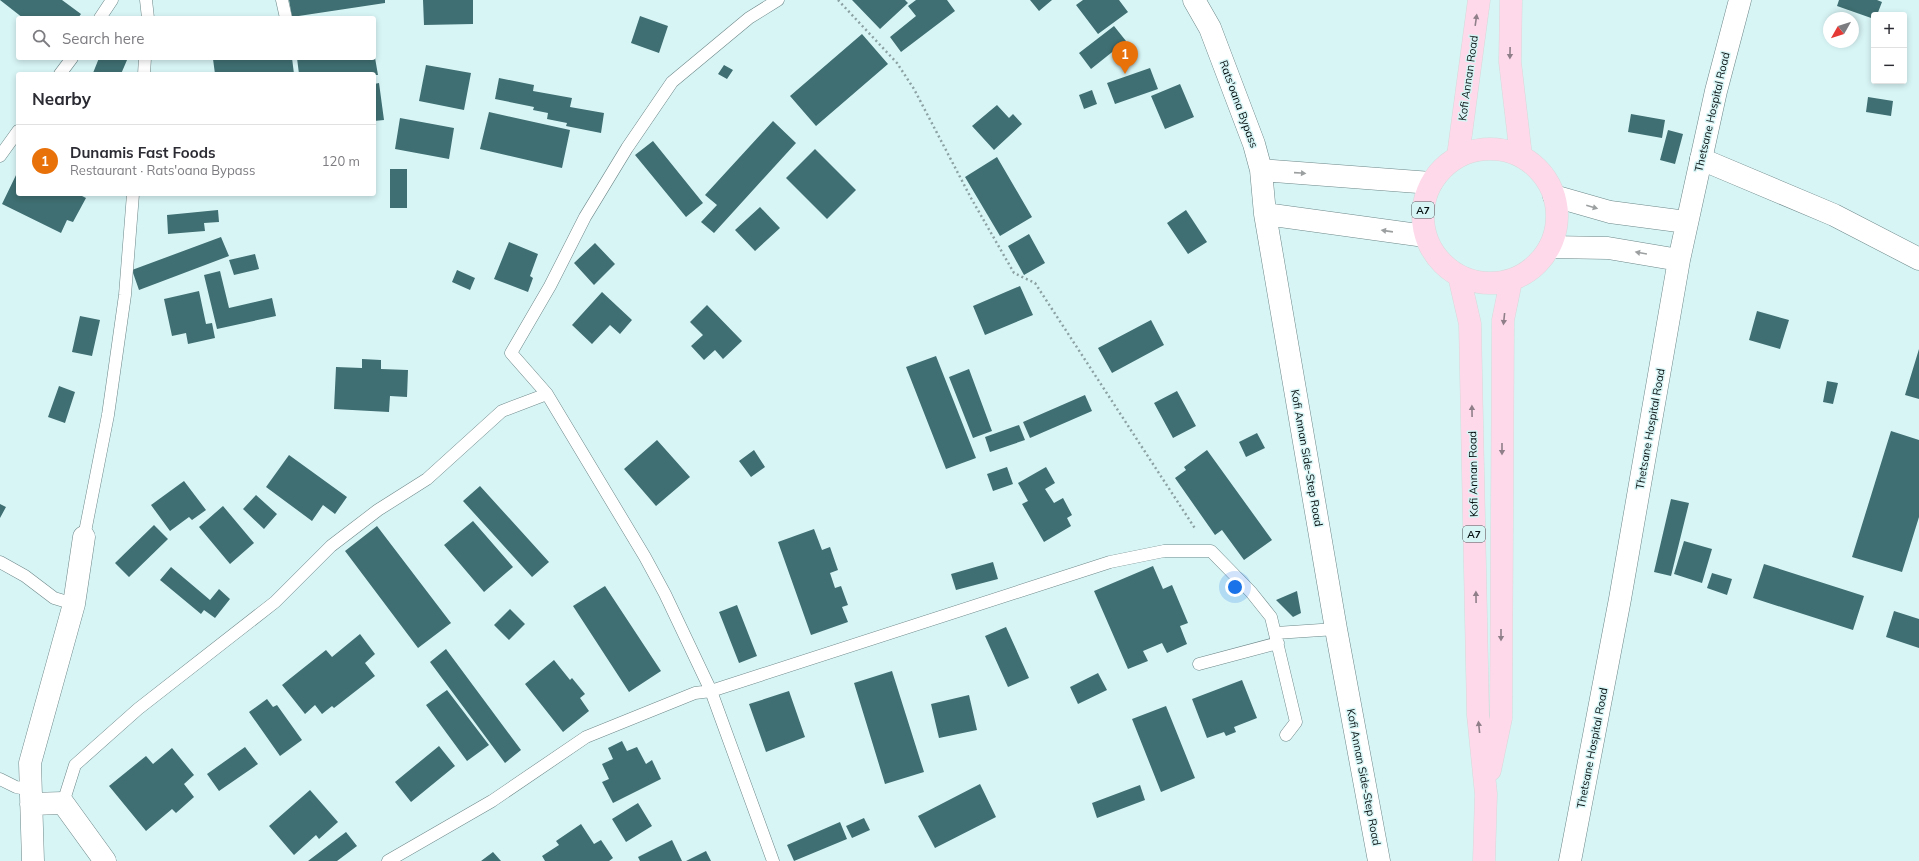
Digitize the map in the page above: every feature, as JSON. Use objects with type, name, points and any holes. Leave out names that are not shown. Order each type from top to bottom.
[{"type":"main road","name":"Kofi Annan Road","points":[[1458,156],[1479,0]]},
{"type":"main road","points":[[1511,0],[1510,62],[1521,156]]},
{"type":"main road","name":"A7","points":[[1479,149],[1500,149],[1521,156],[1542,173],[1554,196],[1558,222],[1550,247],[1534,268],[1511,281],[1485,284],[1459,276],[1438,260],[1425,236],[1422,209],[1431,183],[1442,168],[1458,156],[1479,149]]},
{"type":"main road","name":"Kofi Annan Road","points":[[1459,276],[1470,324],[1478,715],[1486,794],[1484,861]]},
{"type":"main road","name":"Kofi Annan Road","points":[[1486,794],[1501,718],[1503,320],[1511,281]]},
{"type":"street","name":"Rats'oana Bypass","points":[[1194,0],[1210,28],[1254,144],[1261,170],[1265,214]]},
{"type":"street","name":"Thetsane Hospital Road","points":[[1570,861],[1620,600],[1686,222],[1716,92],[1740,0]]},
{"type":"street","points":[[1701,159],[1834,215],[1919,259]]},
{"type":"street","points":[[1261,170],[1431,183]]},
{"type":"street","points":[[1554,196],[1610,212],[1686,222]]},
{"type":"street","points":[[1265,214],[1425,236]]},
{"type":"street","name":"Kofi Annan Side-Step Road","points":[[1265,214],[1336,629],[1380,861]]},
{"type":"street","points":[[1550,247],[1608,248],[1679,260]]},
{"type":"street","points":[[32,861],[30,762],[74,604],[84,538]]},
{"type":"street","points":[[31,797],[63,803],[105,861]]},
{"type":"lane","points":[[101,16],[112,0]]},
{"type":"lane","points":[[146,0],[148,16]]},
{"type":"lane","points":[[282,0],[286,16]]},
{"type":"lane","points":[[773,861],[711,691],[645,557],[548,394],[511,353],[550,286],[585,217],[627,148],[672,82],[749,18],[778,0]]},
{"type":"lane","points":[[62,72],[70,60]]},
{"type":"lane","points":[[144,72],[145,60]]},
{"type":"lane","points":[[0,156],[16,134]]},
{"type":"lane","points":[[84,538],[109,408],[125,295],[133,196]]},
{"type":"lane","points":[[63,803],[75,765],[138,709],[275,602],[331,546],[378,510],[427,479],[502,411],[548,394]]},
{"type":"lane","points":[[388,861],[492,801],[586,737],[695,693],[711,691],[1110,562],[1164,551],[1211,551],[1251,592],[1271,617],[1296,722],[1286,735]]},
{"type":"lane","points":[[0,562],[25,576],[54,598],[74,604]]},
{"type":"lane","points":[[1199,664],[1277,638],[1336,629]]},
{"type":"lane","points":[[0,779],[31,797]]},
{"type":"path","points":[[838,0],[897,63],[910,82],[971,198],[1014,273],[1035,284],[1211,551]]},
{"type":"building","points":[[0,0],[62,0],[81,14],[80,16],[20,16]]},
{"type":"building","points":[[289,0],[385,0],[385,3],[292,16]]},
{"type":"building","points":[[423,0],[473,0],[473,24],[424,25]]},
{"type":"building","points":[[852,0],[905,0],[908,3],[880,29]]},
{"type":"building","points":[[916,0],[947,0],[955,11],[901,52],[890,37],[916,16],[908,6]]},
{"type":"building","points":[[1030,0],[1052,0],[1039,11]]},
{"type":"building","points":[[1083,0],[1119,0],[1128,12],[1098,34],[1076,5]]},
{"type":"building","points":[[1839,0],[1877,0],[1882,2],[1878,12],[1871,12],[1871,18],[1859,14],[1859,12],[1854,12],[1837,6]]},
{"type":"building","points":[[640,16],[668,26],[659,53],[631,43]]},
{"type":"building","points":[[1114,26],[1126,41],[1091,69],[1079,53]]},
{"type":"building","points":[[862,34],[888,64],[816,126],[790,96]]},
{"type":"building","points":[[98,60],[127,60],[122,72],[93,72]]},
{"type":"building","points":[[213,60],[292,60],[294,72],[215,72]]},
{"type":"building","points":[[297,60],[375,60],[378,75],[376,75],[376,72],[299,72]]},
{"type":"building","points":[[426,65],[471,73],[464,110],[419,101]]},
{"type":"building","points":[[724,65],[733,70],[727,79],[718,74]]},
{"type":"building","points":[[1150,68],[1158,89],[1115,104],[1107,83]]},
{"type":"building","points":[[499,78],[534,85],[533,91],[572,98],[570,107],[604,113],[601,133],[566,126],[567,123],[547,119],[548,113],[533,110],[534,107],[495,99]]},
{"type":"building","points":[[379,83],[384,120],[376,121],[376,84]]},
{"type":"building","points":[[1180,84],[1194,117],[1165,129],[1151,96]]},
{"type":"building","points":[[1092,90],[1097,104],[1084,109],[1079,95]]},
{"type":"building","points":[[1868,97],[1893,101],[1891,116],[1866,112]]},
{"type":"building","points":[[997,105],[1009,118],[1013,114],[1022,124],[994,150],[972,126]]},
{"type":"building","points":[[489,112],[570,130],[562,168],[480,149]]},
{"type":"building","points":[[1631,114],[1665,120],[1662,138],[1628,132]]},
{"type":"building","points":[[400,118],[454,128],[449,159],[395,149]]},
{"type":"building","points":[[773,121],[796,143],[714,233],[701,222],[717,205],[705,195]]},
{"type":"building","points":[[1668,130],[1683,134],[1675,164],[1660,160]]},
{"type":"building","points":[[653,141],[703,203],[686,217],[635,155]]},
{"type":"building","points":[[815,149],[856,190],[827,219],[786,178]]},
{"type":"building","points":[[997,157],[1032,217],[1000,236],[965,177]]},
{"type":"building","points":[[390,169],[407,169],[407,208],[390,208]]},
{"type":"building","points":[[16,175],[16,196],[82,196],[86,198],[73,222],[67,220],[61,233],[2,204]]},
{"type":"building","points":[[760,207],[780,228],[755,251],[735,230]]},
{"type":"building","points":[[218,210],[219,222],[204,223],[205,231],[168,234],[167,215]]},
{"type":"building","points":[[1186,210],[1207,242],[1188,254],[1167,223]]},
{"type":"building","points":[[1029,234],[1045,263],[1024,275],[1008,246]]},
{"type":"building","points":[[221,237],[229,256],[139,290],[132,270]]},
{"type":"building","points":[[509,242],[538,254],[530,276],[533,278],[528,292],[494,279]]},
{"type":"building","points":[[595,243],[615,264],[594,285],[574,263]]},
{"type":"building","points":[[255,254],[259,269],[234,275],[229,260]]},
{"type":"building","points":[[457,270],[475,278],[470,290],[452,282]]},
{"type":"building","points":[[220,271],[229,308],[272,298],[276,316],[217,329],[204,275]]},
{"type":"building","points":[[1020,286],[1033,315],[985,335],[973,306]]},
{"type":"building","points":[[199,291],[206,324],[212,323],[215,338],[188,344],[186,333],[172,336],[164,299]]},
{"type":"building","points":[[602,292],[632,320],[620,334],[610,325],[592,344],[572,325]]},
{"type":"building","points":[[707,305],[742,341],[723,359],[715,350],[704,360],[691,346],[703,335],[690,322]]},
{"type":"building","points":[[1757,311],[1789,320],[1780,349],[1749,340]]},
{"type":"building","points":[[80,316],[100,320],[92,356],[72,352]]},
{"type":"building","points":[[1151,320],[1164,345],[1112,373],[1098,348]]},
{"type":"building","points":[[1919,349],[1919,399],[1905,395]]},
{"type":"building","points":[[936,356],[976,458],[946,469],[906,367]]},
{"type":"building","points":[[362,359],[381,360],[381,369],[408,370],[407,397],[390,396],[389,412],[334,409],[336,367],[362,368]]},
{"type":"building","points":[[969,369],[992,431],[973,438],[949,377]]},
{"type":"building","points":[[1827,381],[1838,383],[1833,404],[1823,402]]},
{"type":"building","points":[[59,386],[75,392],[65,423],[48,417]]},
{"type":"building","points":[[1177,391],[1196,426],[1173,438],[1154,403]]},
{"type":"building","points":[[1085,395],[1092,411],[1030,438],[1023,422]]},
{"type":"building","points":[[1019,425],[1025,440],[990,452],[985,437]]},
{"type":"building","points":[[1891,431],[1919,440],[1919,517],[1902,572],[1852,557]]},
{"type":"building","points":[[1257,433],[1265,448],[1246,457],[1239,442]]},
{"type":"building","points":[[657,440],[690,477],[656,506],[624,469]]},
{"type":"building","points":[[754,450],[765,467],[751,477],[739,461]]},
{"type":"building","points":[[1207,450],[1272,540],[1244,560],[1222,530],[1215,535],[1175,478],[1186,470],[1184,467]]},
{"type":"building","points":[[289,455],[347,497],[335,514],[323,505],[312,521],[266,487]]},
{"type":"building","points":[[1007,467],[1013,484],[993,491],[987,474]]},
{"type":"building","points":[[1046,467],[1055,483],[1045,489],[1054,503],[1063,498],[1072,515],[1067,518],[1071,526],[1044,542],[1022,504],[1028,501],[1018,483]]},
{"type":"building","points":[[184,481],[206,510],[192,520],[189,517],[170,531],[151,505]]},
{"type":"building","points":[[480,486],[549,562],[532,577],[463,501]]},
{"type":"building","points":[[256,495],[277,514],[264,529],[243,509]]},
{"type":"building","points":[[1671,499],[1689,503],[1671,576],[1654,572]]},
{"type":"building","points":[[0,504],[6,507],[0,518]]},
{"type":"building","points":[[223,506],[254,543],[230,564],[199,527]]},
{"type":"building","points":[[473,521],[513,567],[484,592],[444,545]]},
{"type":"building","points":[[154,525],[168,539],[129,577],[115,563]]},
{"type":"building","points":[[377,526],[451,623],[418,648],[345,551]]},
{"type":"building","points":[[814,529],[822,550],[830,547],[838,570],[830,573],[835,588],[841,586],[848,605],[842,607],[848,622],[811,635],[778,542]]},
{"type":"building","points":[[1684,541],[1712,549],[1702,583],[1674,574]]},
{"type":"building","points":[[993,562],[998,579],[956,590],[951,574]]},
{"type":"building","points":[[1764,564],[1864,596],[1853,630],[1753,598]]},
{"type":"building","points":[[1153,566],[1163,589],[1172,585],[1188,623],[1180,626],[1187,644],[1167,653],[1162,643],[1143,651],[1148,661],[1128,669],[1094,591]]},
{"type":"building","points":[[171,567],[210,600],[219,589],[230,599],[215,618],[204,610],[201,614],[160,580]]},
{"type":"building","points":[[1712,573],[1732,579],[1727,595],[1707,588]]},
{"type":"building","points":[[605,586],[661,671],[629,692],[573,606]]},
{"type":"building","points":[[1297,591],[1301,613],[1293,617],[1276,600]]},
{"type":"building","points":[[737,605],[757,656],[739,663],[719,612]]},
{"type":"building","points":[[510,609],[525,624],[509,640],[494,625]]},
{"type":"building","points":[[1894,611],[1919,619],[1919,648],[1886,637]]},
{"type":"building","points":[[1006,627],[1029,678],[1008,687],[985,636]]},
{"type":"building","points":[[360,634],[375,654],[365,663],[375,676],[334,708],[332,706],[322,714],[315,705],[305,714],[282,685],[326,650],[332,657]]},
{"type":"building","points":[[446,649],[521,750],[505,763],[430,662]]},
{"type":"building","points":[[554,660],[570,680],[572,678],[585,694],[580,698],[589,711],[563,732],[525,684]]},
{"type":"building","points":[[892,671],[924,772],[885,784],[854,683]]},
{"type":"building","points":[[1098,673],[1107,690],[1078,704],[1070,687]]},
{"type":"building","points":[[1242,680],[1257,718],[1234,727],[1236,732],[1226,736],[1224,732],[1207,738],[1192,699]]},
{"type":"building","points":[[447,690],[489,745],[467,761],[426,705]]},
{"type":"building","points":[[789,691],[805,737],[766,752],[749,704]]},
{"type":"building","points":[[969,695],[977,730],[939,738],[931,704]]},
{"type":"building","points":[[267,699],[273,707],[277,705],[302,740],[280,756],[249,712]]},
{"type":"building","points":[[1166,706],[1195,778],[1161,792],[1132,719]]},
{"type":"building","points":[[622,741],[627,751],[637,747],[646,764],[652,760],[661,779],[613,803],[602,782],[609,779],[602,764],[613,759],[608,748]]},
{"type":"building","points":[[439,746],[455,766],[411,802],[395,782]]},
{"type":"building","points":[[245,747],[258,764],[219,791],[207,774]]},
{"type":"building","points":[[172,748],[194,775],[184,784],[194,797],[176,813],[172,809],[146,831],[109,786],[146,756],[153,764]]},
{"type":"building","points":[[980,784],[996,817],[935,848],[918,816]]},
{"type":"building","points":[[1140,785],[1145,800],[1097,818],[1092,803]]},
{"type":"building","points":[[310,790],[338,822],[319,839],[316,835],[294,855],[269,826]]},
{"type":"building","points":[[638,803],[652,826],[626,842],[612,819]]},
{"type":"building","points":[[864,818],[870,830],[852,838],[846,826]]},
{"type":"building","points":[[840,822],[847,839],[794,861],[787,845]]},
{"type":"building","points":[[581,824],[594,844],[601,840],[613,858],[609,861],[545,861],[542,856],[559,845],[556,841]]},
{"type":"building","points":[[346,832],[357,846],[337,861],[308,861]]},
{"type":"building","points":[[672,840],[682,861],[640,861],[638,857]]},
{"type":"building","points":[[706,851],[711,861],[686,861]]},
{"type":"building","points":[[493,852],[501,861],[481,861]]},
{"type":"place","name":"Dunamis Fast Foods","points":[[1125,74]]}]
